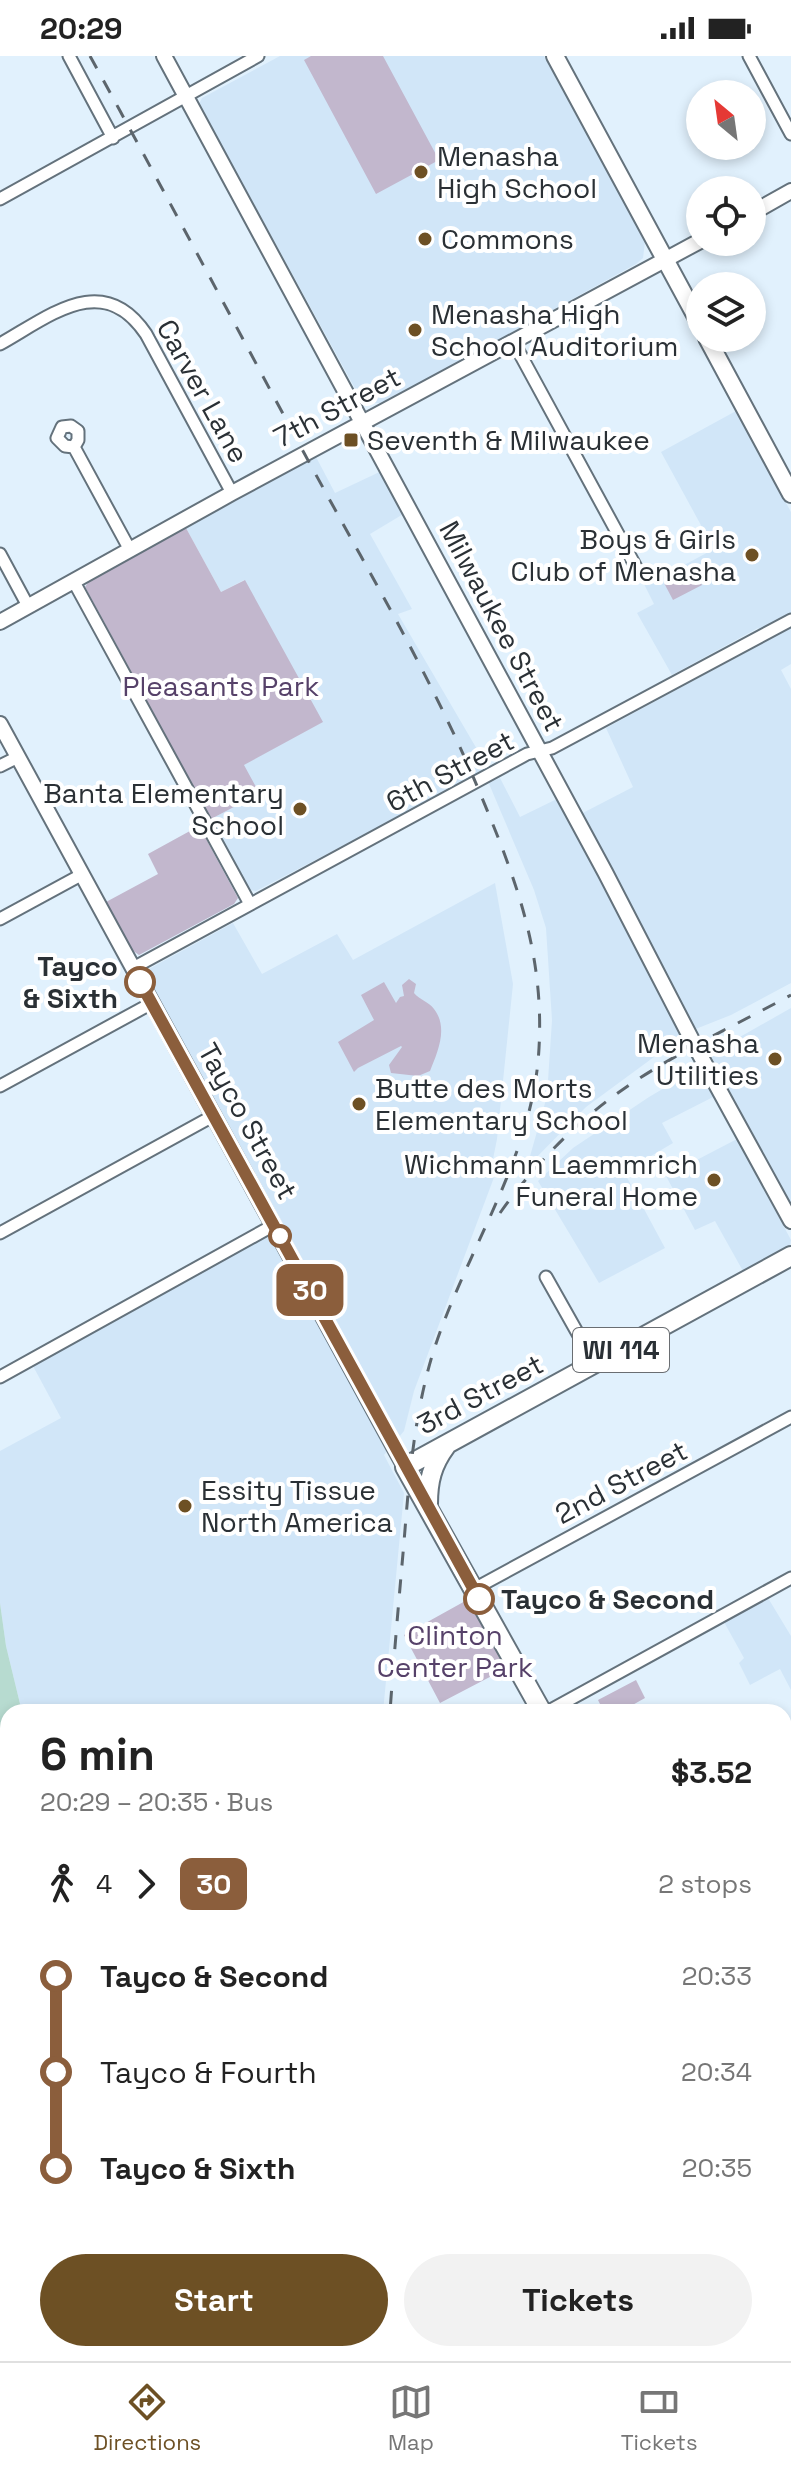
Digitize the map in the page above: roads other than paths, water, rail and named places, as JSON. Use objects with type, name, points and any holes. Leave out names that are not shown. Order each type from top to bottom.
[{"type":"main road","points":[[555,56],[686,298]]},
{"type":"main road","points":[[715,352],[791,494]]},
{"type":"main road","name":"3rd Street","points":[[405,1467],[791,1256]]},
{"type":"main road","points":[[428,1507],[429,1478],[450,1442]]},
{"type":"main road","name":"Tayco Street","points":[[405,1467],[540,1704]]},
{"type":"street","points":[[69,56],[113,138]]},
{"type":"street","name":"Milwaukee Street","points":[[164,56],[791,1221]]},
{"type":"street","points":[[0,199],[258,56]]},
{"type":"street","points":[[749,56],[791,134]]},
{"type":"street","points":[[766,205],[791,191]]},
{"type":"street","name":"7th Street","points":[[0,622],[232,493],[686,249]]},
{"type":"street","name":"Carver Lane","points":[[0,344],[78,302],[102,301],[125,311],[146,334],[232,493]]},
{"type":"street","points":[[513,341],[637,569]]},
{"type":"street","points":[[74,447],[130,550]]},
{"type":"street","points":[[0,554],[28,606]]},
{"type":"street","points":[[74,582],[250,904]]},
{"type":"street","name":"6th Street","points":[[133,968],[527,754],[552,748],[791,620]]},
{"type":"street","name":"Tayco Street","points":[[0,724],[405,1467]]},
{"type":"street","points":[[0,766],[18,757]]},
{"type":"street","points":[[0,919],[81,875]]},
{"type":"street","points":[[0,1086],[152,1003]]},
{"type":"street","points":[[0,1233],[213,1116]]},
{"type":"street","points":[[0,1377],[274,1225]]},
{"type":"street","points":[[546,1277],[595,1364]]},
{"type":"street","name":"2nd Street","points":[[474,1589],[791,1417]]},
{"type":"street","points":[[560,1704],[791,1578]]},
{"type":"railway","points":[[90,56],[440,706],[506,859],[534,956],[540,1025],[532,1101],[508,1175],[445,1319],[421,1402],[408,1495],[391,1704]]},
{"type":"railway","points":[[500,1213],[557,1145],[607,1101],[665,1062],[791,995]]},
{"type":"place","name":"Menasha High School","points":[[421,172]]},
{"type":"place","name":"Commons","points":[[425,239]]},
{"type":"place","name":"Menasha High School Auditorium","points":[[415,330]]},
{"type":"place","name":"Seventh & Milwaukee","points":[[351,440]]},
{"type":"place","name":"Boys & Girls Club of Menasha","points":[[752,555]]},
{"type":"place","name":"Banta Elementary School","points":[[300,809]]},
{"type":"place","name":"Tayco & Sixth","points":[[140,982]]},
{"type":"place","name":"Menasha Utilities","points":[[775,1059]]},
{"type":"place","name":"Butte des Morts Elementary School","points":[[359,1104]]},
{"type":"place","name":"Wichmann Laemmrich Funeral Home","points":[[714,1180]]},
{"type":"place","name":"Essity Tissue North America","points":[[185,1506]]},
{"type":"place","name":"Tayco & Second","points":[[479,1599]]},
{"type":"park label","name":"Pleasants Park","points":[[221,686]]},
{"type":"park label","name":"Clinton Center Park","points":[[455,1651]]}]
